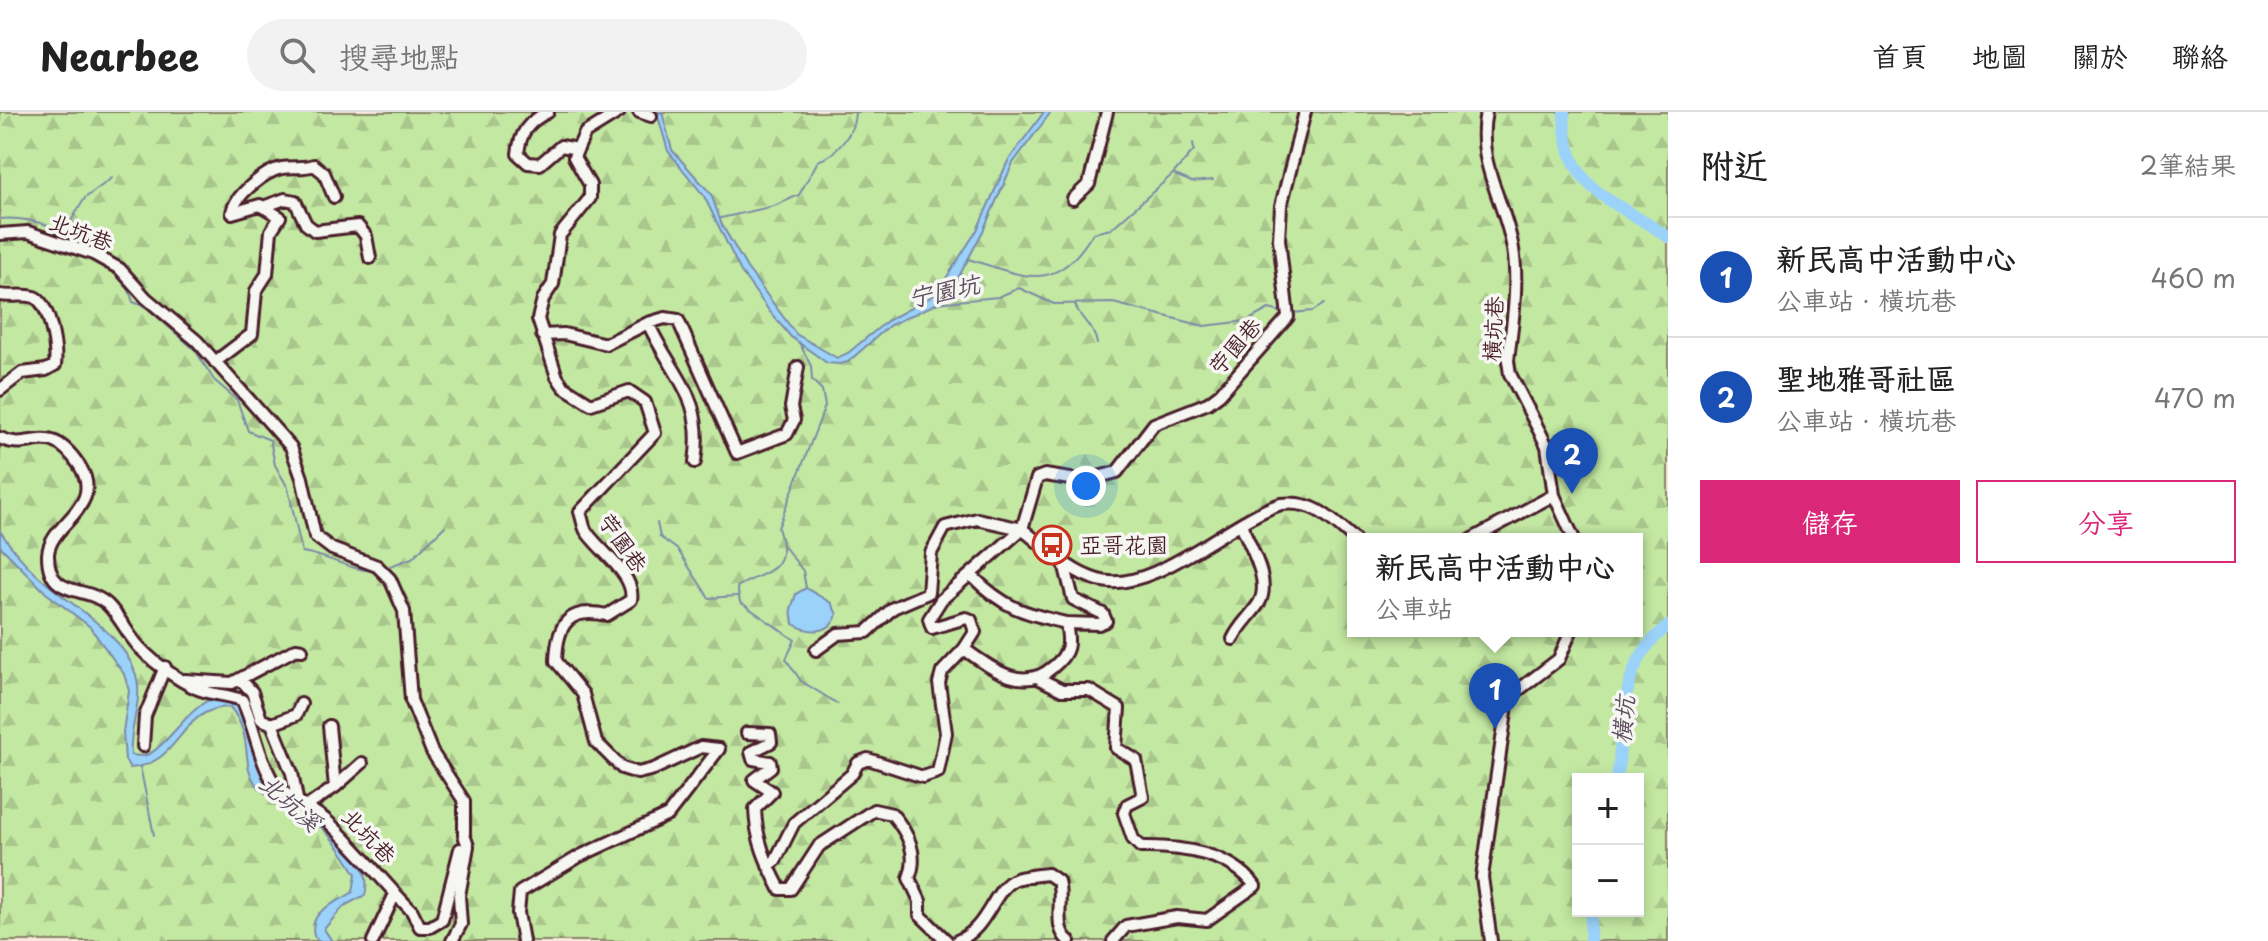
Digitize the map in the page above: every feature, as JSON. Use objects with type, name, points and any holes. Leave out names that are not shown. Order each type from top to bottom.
[{"type":"street","points":[[548,112],[528,124],[519,141],[518,154],[528,163],[540,164],[561,146],[578,149],[585,133],[619,112]]},
{"type":"street","points":[[639,112],[651,116]]},
{"type":"street","points":[[1073,199],[1089,184],[1107,112]]},
{"type":"street","name":"苧園巷","points":[[1022,529],[1037,478],[1045,475],[1083,481],[1117,472],[1154,424],[1208,403],[1220,394],[1289,312],[1279,239],[1281,206],[1305,112]]},
{"type":"street","name":"橫坑巷","points":[[1486,112],[1481,133],[1483,155],[1507,223],[1515,268],[1508,361],[1510,374],[1547,446],[1554,495],[1571,533]]},
{"type":"street","name":"苧園巷","points":[[523,941],[518,913],[520,892],[580,856],[668,815],[719,749],[701,747],[638,773],[622,768],[596,742],[583,694],[556,661],[562,628],[568,618],[586,610],[607,615],[631,600],[633,591],[628,581],[586,530],[580,512],[655,433],[645,402],[629,391],[591,404],[564,387],[551,364],[542,335],[540,307],[553,284],[560,235],[590,198],[590,185],[574,157],[578,149]]},
{"type":"street","points":[[334,197],[324,173],[314,165],[278,169],[241,192],[233,202],[232,213],[285,199],[295,201],[306,224],[315,231],[358,226],[366,236],[370,258]]},
{"type":"street","points":[[215,362],[252,334],[256,291],[267,274],[271,231],[280,217],[263,207]]},
{"type":"street","name":"北坑巷","points":[[0,234],[28,232],[93,254],[120,269],[215,362],[291,447],[302,478],[315,536],[332,549],[377,566],[390,579],[404,611],[411,700],[432,752],[464,801],[464,835],[442,920],[430,927],[420,927],[412,911],[309,805],[271,779],[254,725],[242,700],[205,692],[183,679],[142,651],[106,603],[59,584],[50,571],[50,544],[82,502],[86,488],[78,464],[48,438],[38,437],[17,444],[0,438]]},
{"type":"street","points":[[0,295],[33,297],[41,303],[56,351],[55,365],[46,370],[22,373],[0,390]]},
{"type":"street","points":[[542,335],[564,334],[606,344],[648,323],[665,318],[678,320],[737,453],[787,434],[794,420],[791,407],[798,367]]},
{"type":"street","points":[[648,323],[656,343],[686,386],[698,442],[695,462]]},
{"type":"street","points":[[1483,533],[1554,495]]},
{"type":"street","points":[[816,650],[838,634],[867,632],[893,608],[928,593],[931,553],[945,527],[977,519],[1022,529],[1064,563],[1096,580],[1128,582],[1152,573],[1269,508],[1298,502],[1319,508],[1347,533]]},
{"type":"street","points":[[1233,639],[1239,625],[1259,603],[1264,586],[1241,524]]},
{"type":"street","points":[[768,866],[775,861],[794,823],[852,774],[858,763],[868,759],[923,777],[938,772],[946,733],[939,683],[942,672],[975,632],[971,620],[966,618],[938,629],[932,628],[929,619],[941,600],[1022,529]]},
{"type":"street","points":[[972,576],[993,597],[1017,612],[1066,623],[1099,624],[1106,621],[1103,614],[1073,599],[1064,563]]},
{"type":"street","points":[[1040,679],[1064,658],[1070,646],[1066,623]]},
{"type":"street","points":[[1491,941],[1482,877],[1508,698],[1559,659],[1568,637]]},
{"type":"street","points":[[183,679],[232,683],[296,649],[302,650]]},
{"type":"street","points":[[964,649],[993,670],[1016,679],[1040,679],[1062,690],[1089,690],[1119,708],[1116,748],[1136,760],[1143,797],[1127,805],[1124,813],[1133,839],[1141,847],[1180,846],[1245,872],[1255,886],[1207,920],[1177,917],[1126,926],[1113,941]]},
{"type":"street","points":[[143,746],[145,716],[165,667]]},
{"type":"street","points":[[241,680],[252,692],[261,719],[272,724],[292,773],[297,799]]},
{"type":"street","points":[[272,724],[296,715],[301,704]]},
{"type":"street","points":[[329,726],[335,787]]},
{"type":"street","points":[[747,733],[770,734],[772,738],[771,742],[751,752],[753,759],[769,760],[771,765],[754,780],[772,792],[755,809],[760,846],[780,889],[791,889],[819,846],[874,810],[892,814],[905,830],[912,850],[909,878],[920,901],[920,915],[947,941]]},
{"type":"street","points":[[309,805],[362,763]]},
{"type":"street","name":"北坑巷","points":[[452,941],[461,924],[459,896],[468,846],[464,835]]},
{"type":"street","points":[[957,941],[990,914],[1001,890],[1015,879],[1048,874],[1058,881],[1063,900],[1058,920],[1062,935],[1069,941]]},
{"type":"street","points":[[373,941],[395,894]]},
{"type":"green space","points":[[0,112],[1668,112],[1668,941],[0,941]]},
{"type":"water","points":[[662,112],[672,150],[711,194],[722,225],[747,268],[796,334],[837,358],[848,353],[887,321],[936,294],[977,230],[1008,161],[1044,112],[1051,112],[1013,163],[983,231],[947,299],[890,325],[848,362],[839,364],[827,363],[791,337],[741,272],[704,196],[668,151],[657,113]]},
{"type":"water","name":"北坑溪","points":[[0,531],[31,569],[93,619],[129,659],[138,685],[131,755],[147,755],[159,747],[194,710],[207,701],[220,697],[232,701],[245,714],[263,780],[347,844],[359,860],[366,877],[365,895],[344,906],[324,929],[332,941],[319,941],[314,936],[315,920],[324,909],[353,892],[356,874],[323,828],[267,794],[255,783],[242,728],[230,707],[200,716],[161,756],[148,764],[130,768],[125,760],[123,732],[129,691],[124,674],[89,626],[46,593],[0,546]]},
{"type":"water","points":[[806,588],[831,603],[837,614],[825,629],[812,630],[793,624],[791,609],[796,594]]},
{"type":"waterway","points":[[721,218],[774,206],[799,195],[818,161],[838,148],[848,135],[855,112]]},
{"type":"waterway","name":"橫坑","points":[[1564,112],[1566,139],[1582,176],[1610,201],[1668,237]]},
{"type":"waterway","points":[[968,259],[1023,275],[1052,273],[1079,253],[1093,233],[1111,229],[1173,174],[1194,150],[1193,143]]},
{"type":"waterway","points":[[1175,175],[1192,182],[1213,180]]},
{"type":"waterway","points":[[64,232],[85,198],[112,178]]},
{"type":"waterway","points":[[0,219],[24,220],[49,226],[93,249]]},
{"type":"waterway","points":[[111,269],[129,290],[133,302],[146,307],[195,350],[214,380],[237,400],[248,431],[270,440],[275,465],[288,488],[302,552],[375,571]]},
{"type":"waterway","name":"宁園坑","points":[[936,303],[998,297],[1019,288],[1054,304],[1113,303],[1204,326],[1247,321],[1269,309],[1281,312]]},
{"type":"waterway","points":[[1075,304],[1097,344]]},
{"type":"waterway","name":"宁園坑","points":[[1292,313],[1313,311],[1324,304]]},
{"type":"waterway","points":[[799,342],[811,366],[812,380],[822,390],[825,406],[778,528],[782,542],[779,562],[774,568],[737,587],[740,602],[795,640],[786,659],[801,681],[838,704]]},
{"type":"waterway","points":[[657,523],[660,537],[678,550],[709,598],[737,596]]},
{"type":"waterway","points":[[385,568],[412,558],[445,526]]},
{"type":"waterway","points":[[784,546],[803,571],[806,588]]},
{"type":"waterway","name":"橫坑","points":[[1618,773],[1623,716],[1632,676],[1651,641],[1668,626]]},
{"type":"waterway","points":[[140,766],[154,835]]},
{"type":"waterway","name":"橫坑","points":[[1590,941],[1591,917]]},
{"type":"place","name":"聖地雅哥社區","points":[[1572,494]]},
{"type":"place","name":"亞哥花園","points":[[1052,545]]},
{"type":"place","name":"新民高中活動中心","points":[[1495,729]]}]
